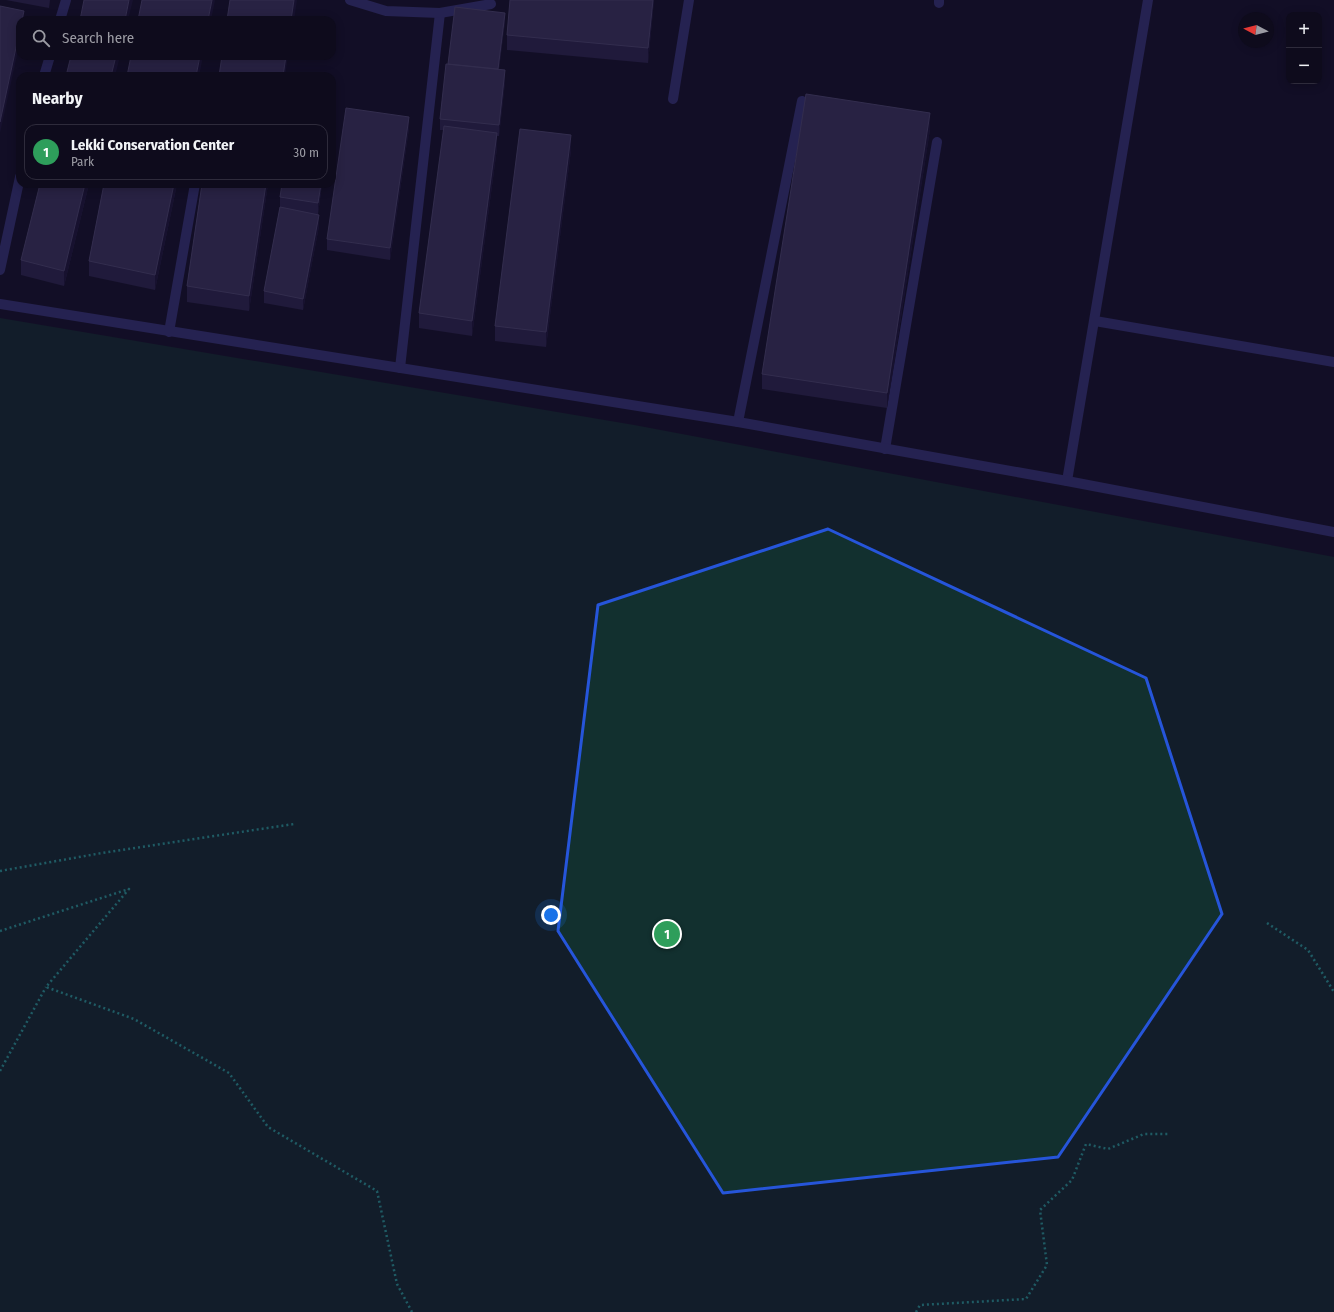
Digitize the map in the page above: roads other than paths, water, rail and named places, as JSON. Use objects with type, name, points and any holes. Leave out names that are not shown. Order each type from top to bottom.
[{"type":"street","points":[[61,16],[66,0]]},
{"type":"street","points":[[350,0],[386,11],[440,13],[491,4]]},
{"type":"street","points":[[673,99],[690,0]]},
{"type":"street","points":[[1067,481],[1148,0]]},
{"type":"street","points":[[400,368],[440,13]]},
{"type":"street","points":[[45,72],[49,60]]},
{"type":"street","points":[[738,422],[802,101]]},
{"type":"street","points":[[885,449],[937,142]]},
{"type":"street","points":[[0,270],[18,188]]},
{"type":"street","points":[[169,332],[193,188]]},
{"type":"street","points":[[0,304],[738,422],[1067,481],[1334,532]]},
{"type":"street","points":[[1095,321],[1334,362]]},
{"type":"place","name":"Lekki Conservation Center","points":[[667,934]]}]
